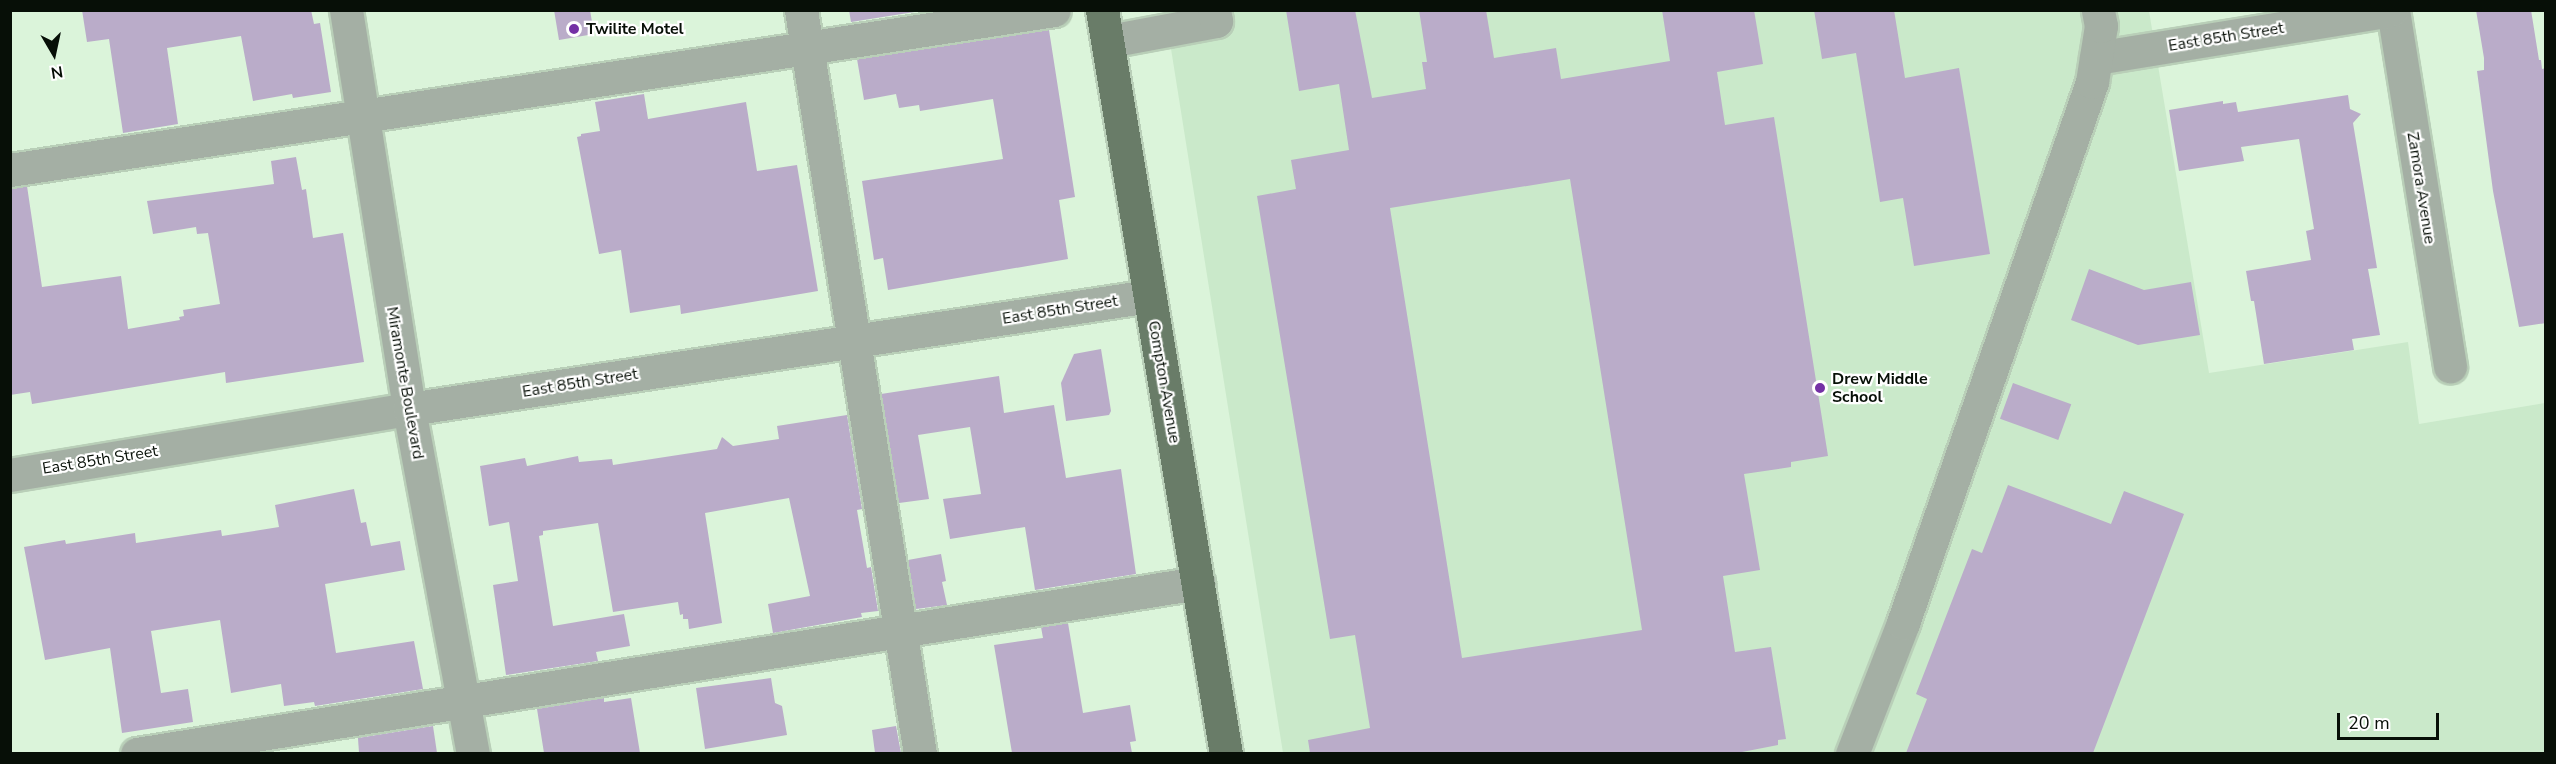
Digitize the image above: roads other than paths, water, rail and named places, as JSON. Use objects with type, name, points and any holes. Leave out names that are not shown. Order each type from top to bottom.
[{"type":"main road","name":"Compton Avenue","points":[[1106,26],[1226,753]]},
{"type":"street","name":"Miramonte Boulevard","points":[[346,10],[409,410],[473,753]]},
{"type":"street","points":[[801,10],[852,342],[920,753]]},
{"type":"street","points":[[10,170],[1054,10]]},
{"type":"street","points":[[1106,26],[1216,21],[1214,10]]},
{"type":"street","points":[[1852,753],[1911,600],[2092,82],[2101,26],[2098,10]]},
{"type":"street","name":"East 85th Street","points":[[2096,58],[2392,10]]},
{"type":"street","name":"Zamora Avenue","points":[[2392,10],[2450,366]]},
{"type":"street","name":"East 85th Street","points":[[10,475],[409,410],[1149,296]]},
{"type":"street","points":[[137,753],[1198,583]]},
{"type":"place","name":"Twilite Motel","points":[[574,29]]},
{"type":"place","name":"Drew Middle School","points":[[1820,388]]}]
